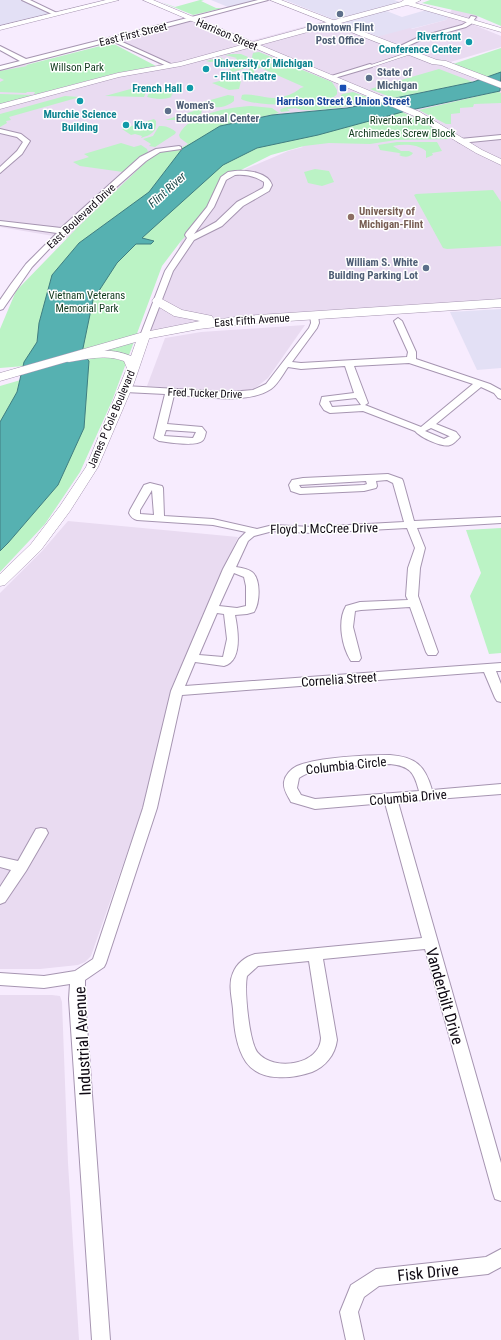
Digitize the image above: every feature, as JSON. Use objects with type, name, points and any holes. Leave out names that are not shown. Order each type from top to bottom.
[{"type":"main road","points":[[274,0],[435,62],[435,64],[501,85]]},
{"type":"main road","points":[[456,70],[501,89]]},
{"type":"main road","points":[[158,300],[178,314],[230,321]]},
{"type":"main road","name":"East Fifth Avenue","points":[[5,373],[97,352],[144,336],[168,330],[230,321],[501,303]]},
{"type":"street","points":[[26,0],[56,14]]},
{"type":"street","points":[[0,28],[115,0]]},
{"type":"street","name":"Harrison Street","points":[[147,0],[412,111],[432,121],[481,154],[501,162]]},
{"type":"street","name":"East First Street","points":[[0,68],[265,0]]},
{"type":"street","points":[[0,107],[118,75],[170,66],[332,23],[403,1],[417,0]]},
{"type":"street","points":[[403,1],[472,19],[501,30]]},
{"type":"street","points":[[399,48],[425,37],[464,26],[472,19]]},
{"type":"street","points":[[112,39],[170,66]]},
{"type":"street","points":[[0,48],[25,61]]},
{"type":"street","points":[[331,77],[412,53]]},
{"type":"street","points":[[0,131],[19,135],[27,141],[21,152],[0,170]]},
{"type":"street","points":[[460,141],[501,137]]},
{"type":"street","name":"East Boulevard Drive","points":[[0,307],[13,286],[27,268],[63,231],[142,159],[158,150],[179,148]]},
{"type":"street","name":"James P Cole Boulevard","points":[[0,582],[36,547],[65,508],[92,467],[125,389],[169,271],[191,238],[219,224],[240,204],[266,189],[268,185],[267,181],[260,176],[250,174],[232,174],[225,176],[212,205],[190,233],[189,235],[191,238]]},
{"type":"street","points":[[0,222],[63,231]]},
{"type":"street","name":"Fred Tucker Drive","points":[[125,389],[230,395],[255,393],[269,386],[286,364],[314,326],[314,316]]},
{"type":"street","points":[[398,321],[412,352],[411,360]]},
{"type":"street","points":[[97,352],[120,355],[128,359],[133,368]]},
{"type":"street","points":[[286,364],[301,366],[396,359],[411,360],[480,383],[494,389],[501,396]]},
{"type":"street","points":[[348,362],[364,408]]},
{"type":"street","points":[[420,430],[480,383]]},
{"type":"street","points":[[161,427],[170,392]]},
{"type":"street","points":[[360,396],[331,397],[324,400],[327,408],[330,410],[364,408],[420,430],[424,435],[444,442],[448,443],[455,438],[452,434],[429,424]]},
{"type":"street","points":[[371,478],[372,486],[364,488],[300,491],[295,489],[294,485],[299,482],[388,477],[396,480],[420,548],[414,568],[412,588],[414,603],[432,652]]},
{"type":"street","points":[[159,519],[213,522],[255,532]]},
{"type":"street","name":"Floyd J McCree Drive","points":[[177,691],[242,542],[255,532],[273,528],[312,530],[501,520]]},
{"type":"street","points":[[212,609],[229,611],[248,609],[252,607],[253,601],[249,575],[244,572],[229,569]]},
{"type":"street","points":[[355,658],[347,627],[350,609],[360,606],[414,603]]},
{"type":"street","points":[[192,658],[219,662],[224,662],[228,659],[233,639],[229,611]]},
{"type":"street","points":[[488,667],[501,698]]},
{"type":"street","name":"Cornelia Street","points":[[177,691],[501,667]]},
{"type":"street","name":"Industrial Avenue","points":[[101,1340],[78,999],[78,977],[98,963],[150,808],[177,691]]},
{"type":"street","name":"Columbia Circle","points":[[315,804],[299,800],[293,793],[291,787],[292,778],[298,770],[309,767],[386,760],[409,763],[415,768],[420,775],[427,795]]},
{"type":"street","name":"Columbia Drive","points":[[315,804],[501,789]]},
{"type":"street","name":"Vanderbilt Drive","points":[[390,798],[501,1193]]},
{"type":"street","points":[[0,898],[21,867],[41,833]]},
{"type":"street","points":[[0,862],[21,867]]},
{"type":"street","points":[[315,954],[329,1038],[325,1054],[310,1065],[299,1070],[286,1071],[262,1066],[253,1060],[245,1046],[238,976],[247,964],[255,960],[315,954],[431,943]]},
{"type":"street","points":[[0,979],[44,982],[78,977]]},
{"type":"street","name":"Fisk Drive","points":[[355,1340],[349,1312],[357,1291],[376,1278],[488,1265],[501,1258]]},
{"type":"shaded area","points":[[0,0],[21,0],[51,13],[0,26]]},
{"type":"shaded area","points":[[211,0],[258,0],[228,7]]},
{"type":"shaded area","points":[[285,0],[394,0],[400,2],[335,20]]},
{"type":"shaded area","points":[[457,0],[487,0],[474,25],[501,36],[501,47],[447,63],[452,68],[478,80],[432,91],[333,110],[272,115],[77,240],[0,227],[0,70],[24,64],[72,86],[118,73],[158,67],[159,65],[157,63],[115,42],[111,42],[187,22],[192,22],[243,43],[321,22],[369,39],[446,20]]},
{"type":"shaded area","points":[[384,10],[402,17],[426,10],[449,15],[446,20],[379,37],[341,22]]},
{"type":"shaded area","name":"University of Michigan-Flint","points":[[501,91],[501,301],[223,318],[150,331],[181,241],[229,176],[288,151],[303,147],[294,140],[406,111]]},
{"type":"shaded area","points":[[501,309],[501,368],[477,370],[450,312]]},
{"type":"shaded area","points":[[305,325],[268,378],[254,389],[235,391],[147,386],[165,338],[201,332]]},
{"type":"shaded area","points":[[68,521],[238,537],[172,686],[142,810],[91,956],[85,962],[78,965],[40,969],[0,969],[0,593],[43,550]]},
{"type":"shaded area","points":[[0,995],[52,995],[60,996],[62,1002],[68,1163],[79,1340],[0,1340]]},
{"type":"green space","points":[[204,0],[201,1],[216,8],[223,8],[193,15],[161,2],[175,7]]},
{"type":"green space","points":[[430,0],[501,0],[501,26],[475,15],[422,3]]},
{"type":"green space","name":"Willson Park","points":[[112,43],[156,66],[117,73],[37,94],[34,94],[35,92],[0,92],[0,82],[4,80],[0,78],[0,71],[27,66],[26,65]]},
{"type":"green space","points":[[501,48],[501,72],[487,77],[453,64]]},
{"type":"green space","points":[[259,52],[281,61],[262,62],[253,59],[253,53]]},
{"type":"green space","points":[[241,54],[248,57],[246,68],[233,72],[229,70],[233,67],[219,61],[206,61],[220,57],[230,64],[240,61],[235,59],[237,58],[225,55]]},
{"type":"green space","points":[[271,63],[285,63],[332,82],[337,90],[337,94],[331,99],[320,102],[291,105],[249,102],[241,99],[242,95],[274,98],[282,97],[304,87],[261,68],[255,69],[251,81],[246,78],[249,69],[258,65]]},
{"type":"green space","points":[[439,69],[473,82],[393,98],[370,89]]},
{"type":"green space","points":[[227,79],[241,81],[239,89],[229,90],[212,83]]},
{"type":"green space","points":[[149,84],[144,97],[105,96]]},
{"type":"green space","points":[[156,86],[174,93],[170,96],[172,97],[159,99],[147,97],[152,87]]},
{"type":"green space","points":[[500,91],[498,92],[501,93],[501,103],[474,104],[473,107],[460,108],[460,113],[451,114],[451,124],[446,124],[419,110]]},
{"type":"green space","points":[[353,92],[367,97],[368,100],[352,102],[340,97],[342,94]]},
{"type":"green space","points":[[0,94],[34,95],[0,104]]},
{"type":"green space","points":[[228,95],[234,96],[234,101],[226,106],[213,107],[200,103]]},
{"type":"green space","points":[[65,96],[80,97],[9,117],[11,120],[6,121],[7,123],[0,127],[0,114]]},
{"type":"green space","points":[[305,104],[361,104],[318,110],[301,110],[296,108],[287,109],[290,111],[281,112],[280,110]]},
{"type":"green space","points":[[196,106],[202,110],[201,114],[190,119],[185,119],[188,120],[165,120],[194,111],[187,107]]},
{"type":"green space","name":"Vietnam Veterans Memorial Park","points":[[251,106],[272,108],[279,113],[221,126],[294,140],[402,112],[424,122],[449,139],[396,140],[370,144],[329,143],[304,146],[271,155],[229,176],[210,211],[181,241],[162,266],[112,401],[80,472],[45,524],[0,572],[0,386],[86,361],[0,368],[0,329],[16,291],[77,228],[150,158],[159,152],[179,149],[188,144],[180,138],[179,135],[191,122],[210,113],[221,110]]},
{"type":"green space","points":[[154,119],[156,121],[155,128],[148,136],[141,138],[142,136],[135,134],[131,135],[122,129]]},
{"type":"green space","points":[[159,126],[168,127],[176,132],[155,147],[149,146],[151,144],[143,139],[153,136]]},
{"type":"green space","points":[[397,142],[437,142],[442,151],[432,153],[433,155],[426,158],[426,151],[419,147],[406,145],[393,146],[401,151],[409,151],[413,153],[410,156],[404,157],[399,155],[401,154],[399,153],[380,150],[378,145]]},
{"type":"green space","points":[[121,143],[134,147],[141,145],[147,149],[148,152],[123,172],[80,166],[73,162],[89,157],[84,154]]},
{"type":"green space","points":[[315,169],[329,171],[334,182],[322,186],[308,183],[304,172]]},
{"type":"green space","points":[[493,190],[501,202],[501,246],[443,248],[414,195],[416,194]]},
{"type":"green space","points":[[501,528],[501,653],[489,654],[470,596],[481,573],[466,530]]},
{"type":"water","name":"Flint River","points":[[501,72],[500,91],[406,111],[318,135],[257,148],[223,165],[142,238],[154,241],[151,244],[136,244],[117,263],[93,300],[82,353],[89,361],[84,428],[58,485],[0,551],[0,422],[17,392],[24,362],[37,342],[39,323],[52,275],[79,243],[149,192],[182,149],[220,126],[272,115],[347,108],[473,82]]},
{"type":"place","name":"Downtown Flint Post Office","points":[[340,14]]},
{"type":"place","name":"Riverfront Conference Center","points":[[469,42]]},
{"type":"place","name":"University of Michigan - Flint Theatre","points":[[206,69]]},
{"type":"place","name":"State of Michigan","points":[[369,78]]},
{"type":"place","name":"French Hall","points":[[190,88]]},
{"type":"place","name":"Harrison Street & Union Street","points":[[343,88]]},
{"type":"place","name":"Murchie Science Building","points":[[80,101]]},
{"type":"place","name":"Women's Educational Center","points":[[168,111]]},
{"type":"place","name":"Kiva","points":[[126,125]]},
{"type":"place","name":"University of Michigan-Flint","points":[[351,217]]},
{"type":"place","name":"William S. White Building Parking Lot","points":[[426,268]]},
{"type":"park label","name":"Riverbank Park Archimedes Screw Block","points":[[402,126]]}]
